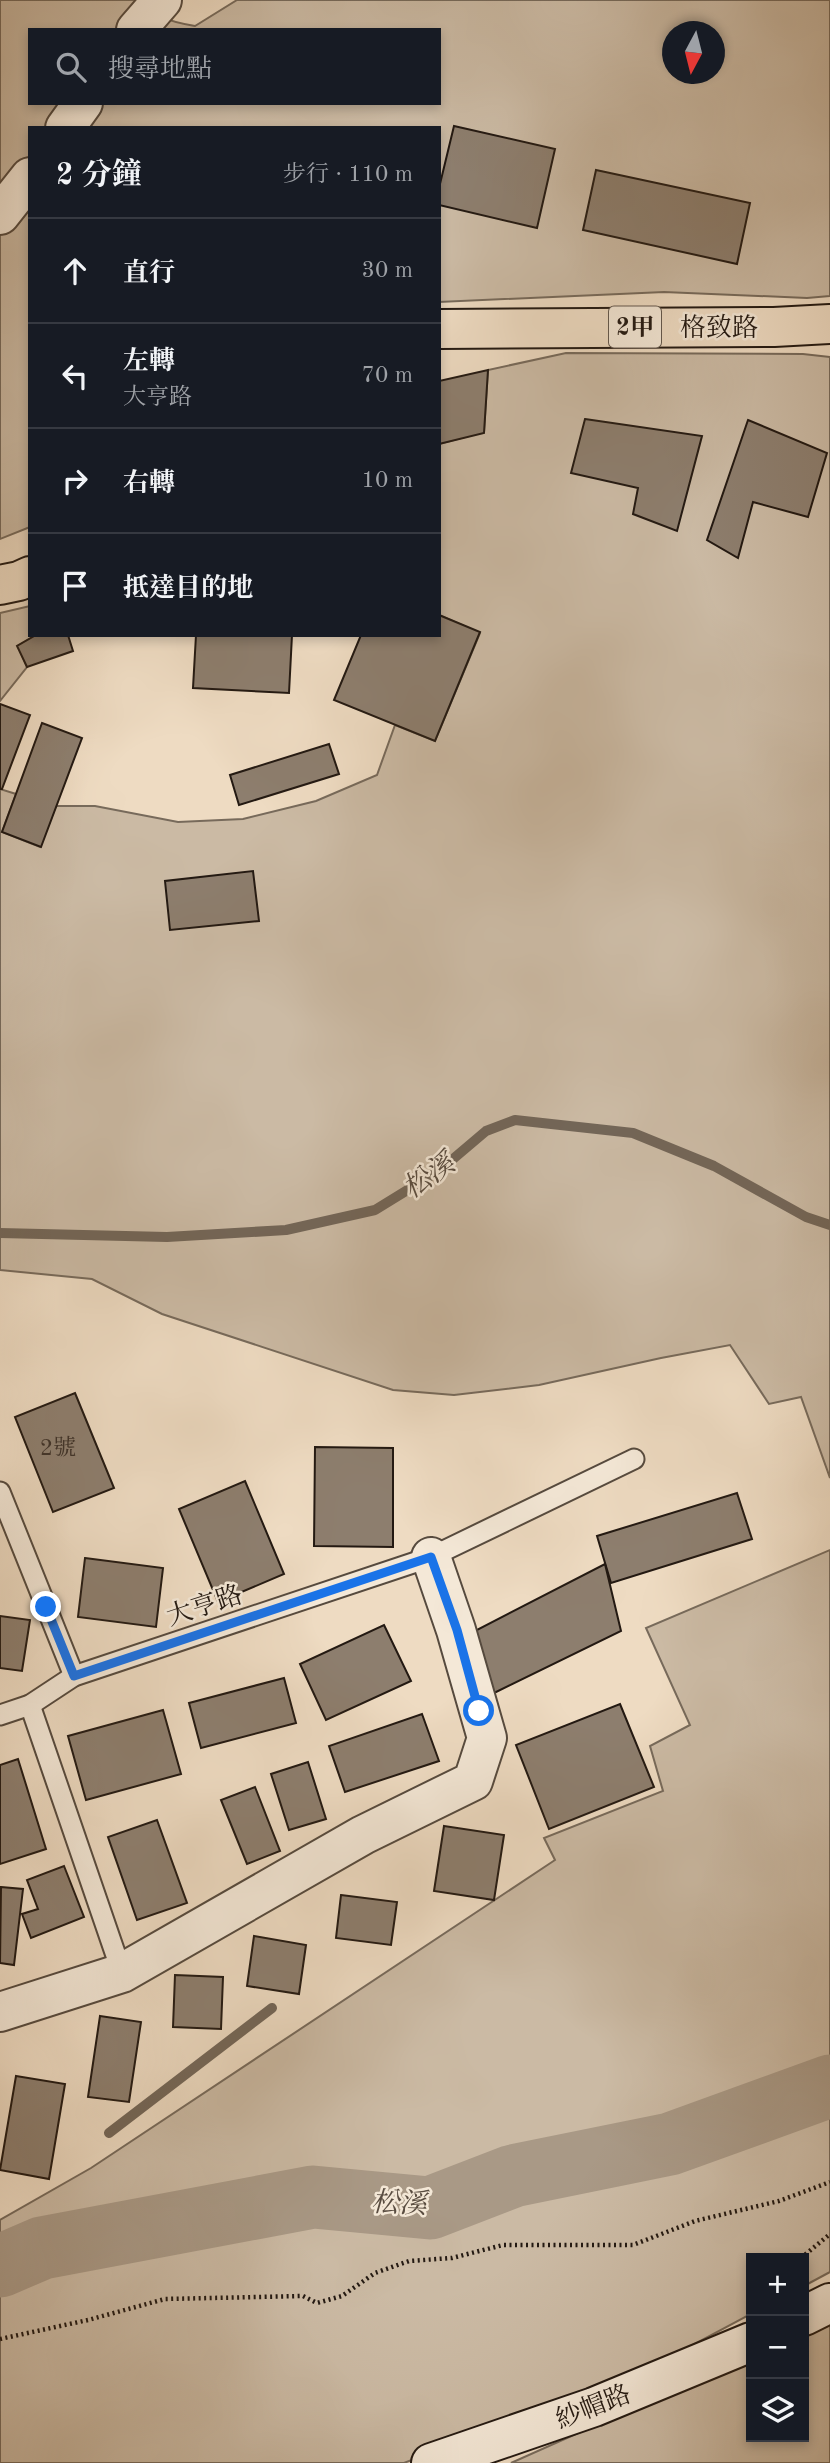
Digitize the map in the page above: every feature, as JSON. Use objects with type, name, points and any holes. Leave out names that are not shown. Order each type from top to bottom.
[{"type":"main road","name":"格致路","points":[[441,329],[774,327],[830,324]]},
{"type":"main road","points":[[0,585],[19,582],[28,577]]},
{"type":"street","points":[[138,28],[162,0]]},
{"type":"street","points":[[66,126],[82,105]]},
{"type":"street","points":[[0,215],[28,180]]},
{"type":"street","points":[[0,2012],[122,1973],[363,1835],[473,1781],[487,1738],[457,1630],[431,1557]]},
{"type":"street","points":[[809,2314],[830,2303]]},
{"type":"street","name":"紗帽路","points":[[431,2463],[594,2407],[746,2344]]},
{"type":"lane","name":"大亨路","points":[[0,1715],[30,1705],[74,1676],[431,1557],[634,1458]]},
{"type":"lane","points":[[0,1492],[74,1676]]},
{"type":"lane","points":[[30,1705],[122,1973]]},
{"type":"path","points":[[0,2339],[88,2320],[165,2299],[303,2296],[317,2303],[342,2296],[375,2273],[409,2261],[452,2258],[503,2245],[633,2245],[695,2221],[779,2201],[830,2182]]},
{"type":"path","points":[[807,2253],[830,2234]]},
{"type":"shaded area","points":[[0,0],[138,0],[156,15],[195,26],[237,0],[830,0],[830,296],[807,298],[664,292],[441,302],[441,126],[28,126],[28,528],[0,539]]},
{"type":"shaded area","points":[[566,353],[803,354],[830,357],[830,1478],[801,1397],[769,1404],[730,1345],[539,1385],[454,1395],[393,1390],[162,1314],[92,1279],[0,1270],[0,789],[16,794],[2,832],[40,847],[56,806],[95,806],[178,822],[243,819],[316,801],[377,775],[395,725],[435,741],[480,633],[441,616],[441,443],[484,432],[488,370]]},
{"type":"shaded area","points":[[28,606],[28,637],[33,637],[18,646],[27,667],[0,701],[0,613]]},
{"type":"shaded area","points":[[830,1550],[830,2272],[809,2283],[809,2253],[746,2253],[746,2317],[644,2371],[404,2463],[0,2463],[0,2220],[91,2168],[555,1860],[544,1838],[663,1791],[650,1746],[690,1725],[646,1628]]},
{"type":"shaded area","points":[[830,2320],[830,2463],[511,2463],[746,2358],[746,2442],[809,2442],[809,2330]]},
{"type":"building","points":[[454,126],[555,149],[537,228],[441,205],[441,180]]},
{"type":"building","points":[[596,170],[750,203],[737,264],[583,230]]},
{"type":"building","points":[[488,370],[484,433],[441,444],[441,381]]},
{"type":"building","points":[[585,419],[702,436],[677,531],[633,514],[638,488],[571,473]]},
{"type":"building","points":[[748,420],[827,453],[808,517],[753,502],[738,558],[707,540]]},
{"type":"building","points":[[441,616],[480,632],[435,741],[334,700],[360,637],[441,637]]},
{"type":"building","points":[[33,637],[69,637],[73,651],[27,667],[17,646]]},
{"type":"building","points":[[196,637],[292,637],[289,693],[193,688]]},
{"type":"building","points":[[0,704],[30,715],[2,789],[0,789]]},
{"type":"building","points":[[42,723],[82,738],[41,847],[2,832]]},
{"type":"building","points":[[329,744],[339,774],[239,805],[230,775]]},
{"type":"building","points":[[253,871],[259,921],[170,930],[165,881]]},
{"type":"building","points":[[75,1393],[114,1488],[53,1512],[15,1417]]},
{"type":"building","points":[[315,1447],[393,1448],[393,1547],[314,1546]]},
{"type":"building","points":[[245,1481],[284,1574],[218,1602],[179,1509]]},
{"type":"building","points":[[737,1493],[752,1539],[611,1583],[597,1536]]},
{"type":"building","points":[[85,1558],[163,1568],[156,1627],[78,1617]]},
{"type":"building","points":[[605,1564],[621,1631],[490,1695],[471,1633]]},
{"type":"building","points":[[0,1616],[30,1620],[22,1671],[0,1668]]},
{"type":"building","points":[[384,1625],[411,1681],[326,1720],[300,1664]]},
{"type":"building","points":[[284,1678],[296,1723],[201,1748],[189,1703]]},
{"type":"building","points":[[620,1704],[654,1787],[549,1829],[516,1745]]},
{"type":"building","points":[[163,1710],[181,1774],[86,1800],[68,1736]]},
{"type":"building","points":[[422,1714],[439,1761],[345,1792],[329,1746]]},
{"type":"building","points":[[18,1759],[46,1849],[0,1864],[0,1765]]},
{"type":"building","points":[[308,1762],[326,1819],[289,1830],[271,1774]]},
{"type":"building","points":[[255,1787],[280,1851],[247,1864],[221,1800]]},
{"type":"building","points":[[157,1820],[187,1903],[137,1920],[108,1837]]},
{"type":"building","points":[[444,1826],[504,1835],[494,1900],[434,1891]]},
{"type":"building","points":[[64,1866],[84,1917],[31,1938],[22,1914],[38,1909],[27,1880]]},
{"type":"building","points":[[1,1887],[23,1889],[14,1965],[0,1963]]},
{"type":"building","points":[[341,1895],[397,1902],[391,1945],[336,1938]]},
{"type":"building","points":[[254,1936],[306,1945],[299,1994],[247,1986]]},
{"type":"building","points":[[175,1975],[223,1977],[221,2029],[173,2027]]},
{"type":"building","points":[[100,2016],[141,2022],[129,2102],[88,2097]]},
{"type":"building","points":[[16,2076],[65,2084],[49,2179],[0,2170]]},
{"type":"waterway","name":"松溪","points":[[0,1233],[167,1237],[286,1230],[375,1210],[440,1170],[486,1131],[515,1120],[633,1133],[714,1166],[806,1217],[830,1225]]},
{"type":"waterway","points":[[109,2133],[272,2008]]},
{"type":"waterway","name":"松溪","points":[[0,2266],[42,2248],[313,2197],[430,2208],[513,2176],[670,2144],[830,2086]]},
{"type":"route","points":[[46,1607],[74,1676],[431,1557],[457,1630],[479,1711]]}]
